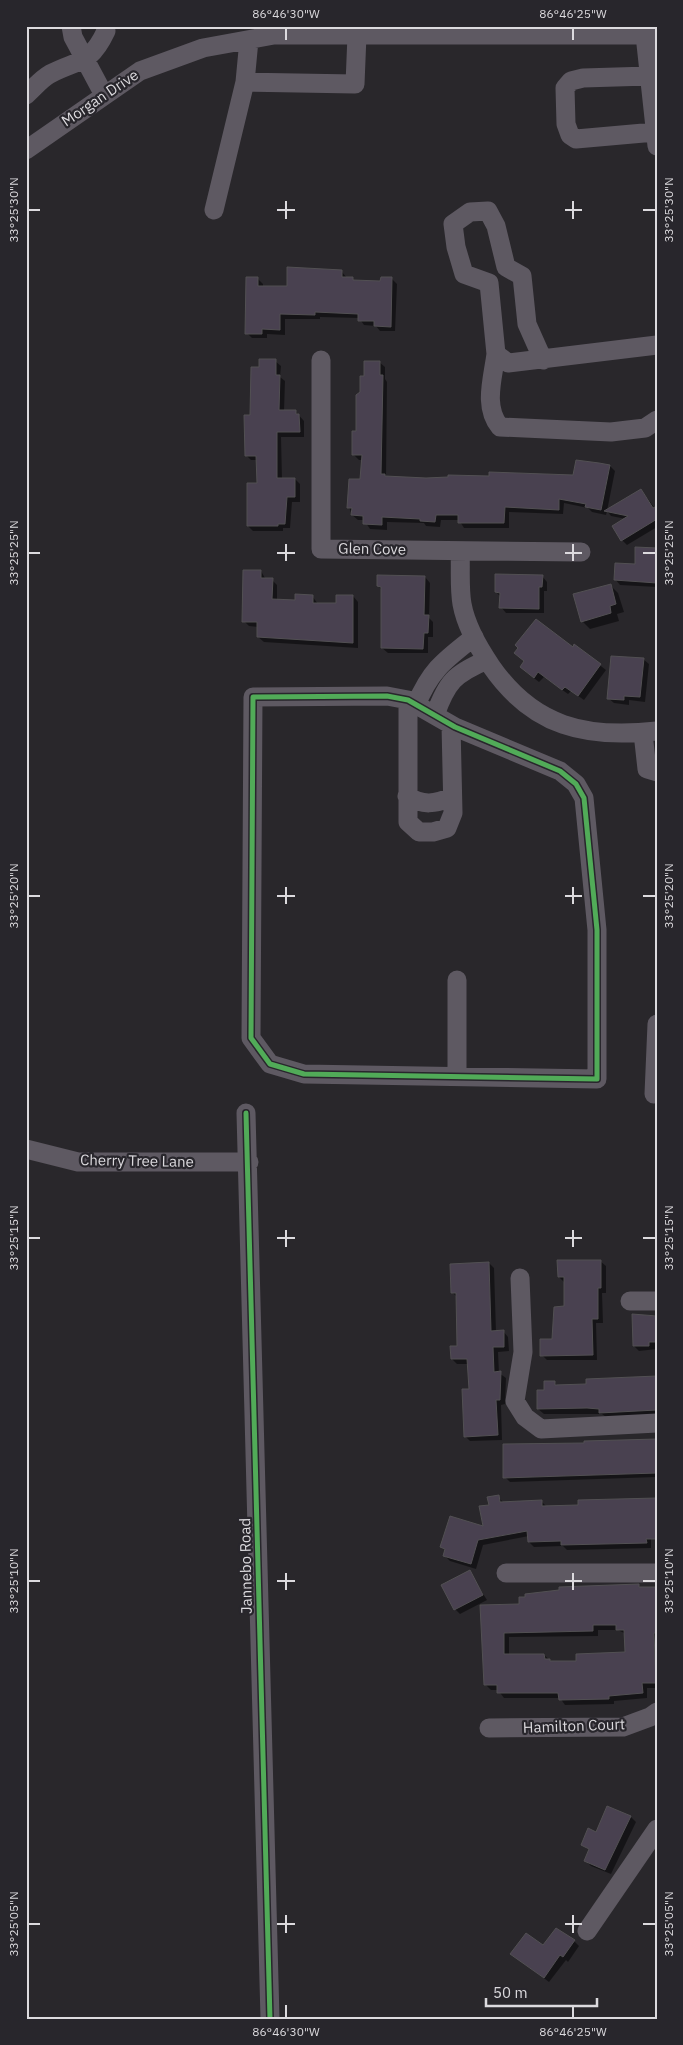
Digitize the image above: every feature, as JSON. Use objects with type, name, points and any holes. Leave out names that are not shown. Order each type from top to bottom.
[{"type":"street","points":[[71,26],[73,37],[104,95]]},
{"type":"street","points":[[26,95],[48,75],[85,60],[98,48],[106,31],[105,26]]},
{"type":"street","name":"Morgan Drive","points":[[26,150],[140,71],[203,48],[259,34],[357,35],[479,31],[602,30],[651,35]]},
{"type":"street","points":[[214,210],[245,82],[259,34]]},
{"type":"street","points":[[245,82],[355,84],[357,35]]},
{"type":"street","points":[[651,35],[656,139],[576,139],[570,135],[566,124],[566,88],[571,81],[583,78],[652,87]]},
{"type":"street","points":[[489,283],[464,274],[456,247],[454,224],[470,212],[488,211],[496,226],[506,267],[522,276],[527,324],[543,360]]},
{"type":"street","points":[[489,283],[506,267]]},
{"type":"street","points":[[489,283],[496,354],[490,409],[493,419],[500,427],[611,432],[645,428],[657,420]]},
{"type":"street","points":[[496,354],[508,363],[657,345]]},
{"type":"street","name":"Glen Cove","points":[[321,360],[321,548],[581,552]]},
{"type":"street","points":[[460,551],[462,604],[474,637],[506,688],[526,706],[547,719],[582,729],[607,733],[650,732],[647,769],[657,772]]},
{"type":"street","points":[[474,637],[436,670],[412,702],[407,796],[408,822],[419,832],[432,832],[447,828],[453,813],[443,720],[444,692],[462,671],[487,660]]},
{"type":"street","points":[[387,696],[412,702],[443,720],[560,772],[576,784],[584,798],[597,930],[597,1079],[304,1074],[270,1064],[251,1038],[253,697],[387,696]]},
{"type":"street","points":[[407,796],[415,801],[436,804],[452,797]]},
{"type":"street","points":[[457,980],[457,1076]]},
{"type":"street","points":[[654,1094],[657,1024]]},
{"type":"street","name":"Jannebo Road","points":[[246,1113],[270,2019]]},
{"type":"street","name":"Cherry Tree Lane","points":[[26,1149],[78,1162],[248,1162]]},
{"type":"street","points":[[520,1278],[523,1352],[515,1401],[525,1417],[541,1429],[657,1423]]},
{"type":"street","points":[[630,1302],[657,1301]]},
{"type":"street","points":[[506,1572],[657,1572]]},
{"type":"street","name":"Hamilton Court","points":[[489,1728],[623,1727],[650,1717],[657,1712]]},
{"type":"street","points":[[587,1931],[657,1829]]},
{"type":"building","points":[[287,267],[342,270],[342,277],[353,277],[353,280],[380,281],[381,277],[392,277],[391,327],[374,326],[374,321],[358,321],[358,314],[315,312],[315,315],[280,314],[280,330],[262,329],[262,334],[245,334],[246,277],[258,277],[258,286],[287,286]]},
{"type":"building","points":[[259,359],[276,359],[276,375],[280,375],[279,410],[296,410],[296,414],[299,414],[300,432],[277,432],[277,478],[295,478],[295,497],[287,497],[285,524],[278,524],[278,526],[247,526],[247,483],[257,483],[256,456],[245,456],[244,415],[250,415],[251,367],[259,367]]},
{"type":"building","points":[[364,361],[380,361],[380,375],[383,375],[381,474],[385,474],[385,476],[426,478],[448,477],[448,475],[489,476],[489,472],[573,475],[576,460],[599,463],[610,465],[601,510],[585,507],[586,504],[559,499],[559,510],[505,507],[504,523],[458,523],[458,515],[436,515],[435,522],[420,521],[420,519],[382,517],[382,525],[363,524],[363,516],[351,515],[352,508],[347,508],[349,479],[360,479],[362,455],[352,455],[352,431],[356,431],[356,395],[360,392],[360,376],[364,376]]},
{"type":"building","points":[[641,489],[653,508],[657,506],[657,519],[621,541],[612,526],[628,516],[604,511]]},
{"type":"building","points":[[635,547],[657,548],[657,583],[614,580],[615,563],[635,564]]},
{"type":"building","points":[[243,570],[261,570],[261,578],[273,578],[272,599],[295,600],[295,594],[313,595],[313,603],[336,603],[336,595],[353,595],[353,643],[257,637],[257,622],[242,622]]},
{"type":"building","points":[[495,574],[543,575],[542,587],[539,587],[539,609],[499,608],[500,593],[495,592]]},
{"type":"building","points":[[377,575],[425,576],[424,615],[429,615],[428,633],[424,633],[423,649],[381,648],[381,587],[377,586]]},
{"type":"building","points":[[611,584],[616,604],[610,606],[611,613],[581,622],[573,594]]},
{"type":"building","points":[[536,619],[573,647],[574,644],[601,664],[578,696],[565,687],[562,690],[538,672],[534,678],[520,667],[524,661],[514,653],[518,648],[515,645]]},
{"type":"building","points":[[611,656],[644,658],[640,697],[624,696],[624,700],[607,699]]},
{"type":"building","points":[[557,1260],[601,1260],[601,1288],[598,1288],[598,1319],[592,1319],[593,1355],[540,1356],[540,1339],[552,1339],[554,1307],[564,1306],[564,1277],[558,1277]]},
{"type":"building","points":[[489,1262],[491,1331],[504,1330],[504,1347],[493,1347],[494,1372],[501,1371],[500,1400],[496,1400],[498,1435],[464,1437],[462,1389],[469,1389],[467,1359],[451,1359],[450,1346],[457,1346],[456,1293],[451,1293],[450,1264]]},
{"type":"building","points":[[632,1314],[657,1316],[657,1342],[649,1342],[649,1346],[633,1346]]},
{"type":"building","points":[[657,1376],[657,1410],[599,1413],[599,1409],[587,1408],[537,1409],[537,1390],[544,1390],[544,1381],[555,1381],[555,1385],[586,1384],[586,1379]]},
{"type":"building","points":[[657,1439],[657,1473],[503,1478],[503,1444],[584,1443],[584,1441]]},
{"type":"building","points":[[499,1495],[500,1502],[542,1500],[542,1506],[578,1505],[578,1500],[657,1498],[657,1539],[646,1539],[647,1543],[561,1545],[561,1541],[528,1542],[527,1531],[478,1540],[471,1564],[443,1556],[445,1549],[440,1547],[450,1516],[483,1526],[479,1506],[489,1505],[487,1497]]},
{"type":"building","points":[[470,1570],[483,1595],[454,1610],[441,1585]]},
{"type":"building","points":[[639,1584],[639,1587],[657,1587],[657,1633],[654,1633],[656,1683],[642,1683],[643,1693],[609,1696],[609,1699],[559,1700],[558,1693],[497,1693],[497,1685],[484,1685],[480,1605],[519,1604],[519,1597],[525,1597],[525,1594],[559,1590],[559,1587]],"holes":[[[593,1625],[616,1625],[616,1630],[624,1630],[625,1652],[576,1654],[576,1661],[550,1661],[550,1659],[545,1659],[544,1654],[504,1654],[504,1633],[593,1631]]]},
{"type":"building","points":[[607,1806],[631,1816],[605,1870],[584,1861],[589,1849],[581,1845],[588,1828],[596,1832]]},
{"type":"building","points":[[556,1928],[575,1940],[563,1957],[560,1955],[544,1978],[510,1954],[526,1933],[543,1945]]},
{"type":"cycle path","points":[[387,696],[408,700],[455,727],[560,771],[576,784],[584,798],[597,930],[597,1079],[304,1074],[270,1064],[251,1038],[253,697],[387,696]]},
{"type":"cycle path","points":[[246,1113],[270,2019]]}]
